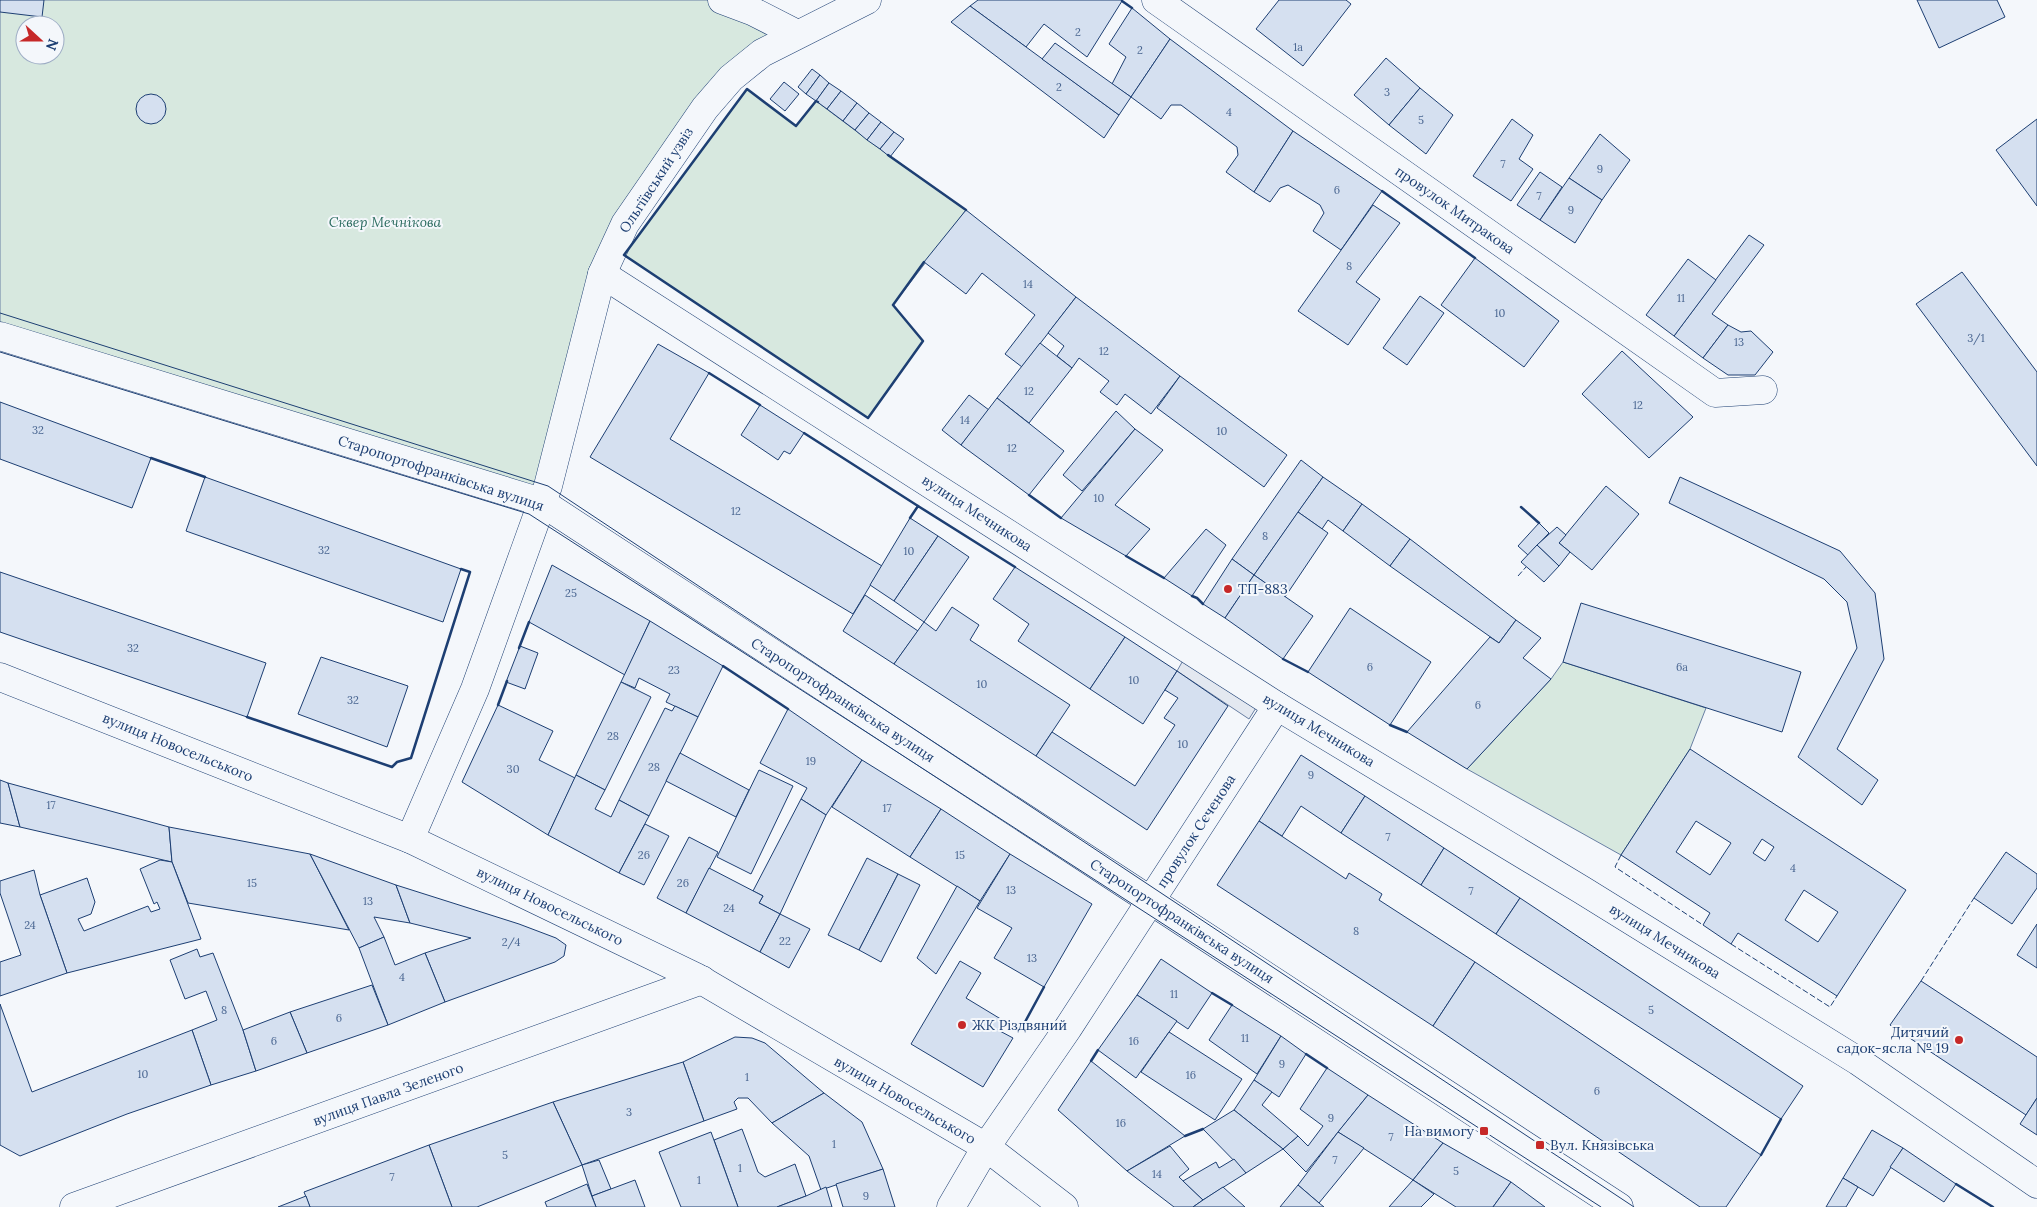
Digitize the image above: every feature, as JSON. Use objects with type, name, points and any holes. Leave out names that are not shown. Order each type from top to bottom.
[{"type":"street","points":[[722,0],[754,12],[797,34]]},
{"type":"street","name":"Ольгіївський узвіз","points":[[410,839],[475,689],[548,486],[602,274],[625,224],[705,108],[746,64],[797,34],[867,0]]},
{"type":"street","name":"провулок Митракова","points":[[1156,0],[1714,393],[1763,390]]},
{"type":"street","name":"вулиця Мечникова","points":[[602,274],[1277,706],[1582,890],[1858,1061],[2037,1184]]},
{"type":"street","name":"Старопортофранківська вулиця","points":[[0,336],[541,502],[1619,1207]]},
{"type":"street","name":"вулиця Новосельського","points":[[0,677],[410,839],[702,980],[986,1147],[1064,1207]]},
{"type":"street","name":"провулок Сєченова","points":[[950,1207],[986,1147],[1068,1028],[1277,706]]},
{"type":"street","name":"вулиця Павла Зеленого","points":[[74,1207],[702,980]]},
{"type":"green space","name":"Сквер Мечнікова","points":[[0,0],[722,0],[797,34],[762,53],[625,224],[541,502],[0,336]]},
{"type":"green space","points":[[747,89],[796,126],[816,101],[966,210],[893,305],[923,341],[868,418],[624,255]]},
{"type":"green space","points":[[1563,662],[1706,708],[1690,749],[1621,855],[1467,769],[1551,679]]},
{"type":"shaded area","points":[[1185,657],[1259,703],[1249,719],[1177,671]]},
{"type":"building","points":[[0,0],[44,0],[42,15],[0,12]]},
{"type":"building","points":[[978,0],[1122,1],[1087,57],[1044,24],[1026,47],[970,6]]},
{"type":"building","points":[[1279,0],[1346,0],[1351,4],[1303,66],[1256,29]]},
{"type":"building","points":[[1917,0],[1997,0],[2005,17],[1939,48]]},
{"type":"building","points":[[970,6],[1119,115],[1104,138],[951,22]]},
{"type":"building","points":[[1132,8],[1170,39],[1131,97],[1112,84],[1126,57],[1109,44]]},
{"type":"building","points":[[1170,39],[1293,131],[1254,192],[1226,172],[1238,155],[1237,147],[1181,105],[1171,105],[1161,119],[1131,97]]},
{"type":"building","points":[[1055,43],[1131,97],[1119,115],[1042,59]]},
{"type":"building","points":[[1386,58],[1420,88],[1389,125],[1354,95]]},
{"type":"building","points":[[812,69],[820,75],[806,94],[798,87]]},
{"type":"building","points":[[820,75],[829,83],[816,101],[806,94]]},
{"type":"building","points":[[784,82],[799,94],[785,111],[770,99]]},
{"type":"building","points":[[829,83],[841,91],[827,109],[816,101]]},
{"type":"building","points":[[1420,88],[1453,115],[1426,154],[1389,125]]},
{"type":"building","points":[[841,91],[857,103],[843,121],[827,109]]},
{"type":"building","points":[[151,94],[162,98],[166,109],[162,120],[151,124],[140,120],[136,109],[140,98]]},
{"type":"building","points":[[857,103],[869,113],[855,130],[843,121]]},
{"type":"building","points":[[869,113],[881,122],[867,140],[855,130]]},
{"type":"building","points":[[1512,119],[1533,135],[1519,159],[1533,169],[1511,201],[1473,176]]},
{"type":"building","points":[[2037,119],[2037,206],[1996,150]]},
{"type":"building","points":[[881,122],[894,132],[880,149],[867,140]]},
{"type":"building","points":[[1293,131],[1382,191],[1341,250],[1313,231],[1324,213],[1320,205],[1288,185],[1280,188],[1270,202],[1254,192]]},
{"type":"building","points":[[894,132],[904,139],[890,157],[880,149]]},
{"type":"building","points":[[1600,134],[1630,160],[1602,200],[1569,178]]},
{"type":"building","points":[[1540,172],[1562,187],[1540,220],[1517,205]]},
{"type":"building","points":[[1569,178],[1602,200],[1575,243],[1540,220]]},
{"type":"building","points":[[1373,205],[1400,223],[1356,282],[1380,299],[1348,345],[1298,311]]},
{"type":"building","points":[[966,210],[1076,297],[1022,367],[1005,354],[1035,315],[982,273],[966,294],[924,262]]},
{"type":"building","points":[[1749,235],[1764,245],[1712,314],[1728,325],[1703,358],[1674,336]]},
{"type":"building","points":[[1475,258],[1559,321],[1524,367],[1441,305]]},
{"type":"building","points":[[1688,259],[1716,280],[1674,336],[1646,315]]},
{"type":"building","points":[[1962,272],[2037,372],[2037,466],[1916,304]]},
{"type":"building","points":[[1420,296],[1444,313],[1407,365],[1383,348]]},
{"type":"building","points":[[1076,297],[1180,376],[1151,414],[1125,394],[1117,405],[1100,392],[1109,381],[1079,358],[1072,368],[1057,356],[1064,346],[1048,333]]},
{"type":"building","points":[[1728,325],[1741,332],[1751,331],[1773,352],[1755,375],[1728,375],[1703,358]]},
{"type":"building","points":[[1040,343],[1072,368],[1029,423],[997,398]]},
{"type":"building","points":[[658,344],[709,373],[670,439],[882,566],[853,614],[590,457]]},
{"type":"building","points":[[1622,351],[1693,417],[1649,458],[1582,394]]},
{"type":"building","points":[[1180,376],[1287,455],[1264,487],[1157,408]]},
{"type":"building","points":[[969,395],[989,410],[961,445],[942,430]]},
{"type":"building","points":[[997,398],[1064,451],[1029,495],[961,445]]},
{"type":"building","points":[[0,402],[151,458],[132,508],[0,459]]},
{"type":"building","points":[[760,405],[804,433],[790,454],[784,451],[778,460],[741,435]]},
{"type":"building","points":[[1116,411],[1135,429],[1082,491],[1063,475]]},
{"type":"building","points":[[1135,429],[1163,450],[1115,505],[1150,529],[1126,556],[1061,518]]},
{"type":"building","points":[[1301,460],[1323,477],[1254,575],[1232,559]]},
{"type":"building","points":[[205,477],[461,569],[443,622],[186,531]]},
{"type":"building","points":[[1323,477],[1362,504],[1343,531],[1328,520],[1322,529],[1298,512]]},
{"type":"building","points":[[1680,477],[1840,551],[1875,593],[1884,659],[1837,749],[1878,780],[1862,805],[1798,757],[1857,648],[1847,602],[1824,579],[1669,503]]},
{"type":"building","points":[[1606,486],[1639,514],[1592,570],[1559,543]]},
{"type":"building","points":[[1362,504],[1410,539],[1390,566],[1343,531]]},
{"type":"building","points":[[1298,512],[1328,533],[1285,597],[1254,575]]},
{"type":"building","points":[[910,518],[938,536],[894,601],[870,585]]},
{"type":"building","points":[[1539,523],[1549,533],[1528,555],[1518,546]]},
{"type":"building","points":[[1557,527],[1566,535],[1559,543],[1570,552],[1559,566],[1537,545]]},
{"type":"building","points":[[1206,529],[1226,545],[1192,596],[1164,578]]},
{"type":"building","points":[[938,536],[969,557],[924,622],[894,601]]},
{"type":"building","points":[[1410,539],[1516,620],[1499,643],[1390,566]]},
{"type":"building","points":[[1537,545],[1559,566],[1544,582],[1521,562]]},
{"type":"building","name":"ТП-883","points":[[1232,559],[1254,575],[1225,618],[1203,604]]},
{"type":"building","points":[[552,565],[650,621],[625,675],[529,622]]},
{"type":"building","points":[[1015,567],[1125,637],[1090,689],[1018,641],[1029,624],[993,599]]},
{"type":"building","points":[[0,572],[266,663],[247,717],[0,632]]},
{"type":"building","points":[[1254,575],[1313,616],[1283,659],[1225,618]]},
{"type":"building","points":[[865,595],[918,631],[894,664],[843,631]]},
{"type":"building","points":[[1581,603],[1801,672],[1782,732],[1563,662]]},
{"type":"building","points":[[952,607],[979,625],[970,640],[1070,705],[1036,756],[894,664],[924,622],[936,631]]},
{"type":"building","points":[[1350,608],[1431,662],[1390,725],[1308,672]]},
{"type":"building","points":[[1516,620],[1541,638],[1523,658],[1551,679],[1467,769],[1407,732],[1490,637],[1499,643]]},
{"type":"building","points":[[650,621],[723,666],[698,717],[666,702],[670,694],[639,678],[635,688],[621,682]]},
{"type":"building","points":[[1125,637],[1177,671],[1143,724],[1090,689]]},
{"type":"building","points":[[520,646],[538,653],[525,689],[506,682]]},
{"type":"building","points":[[321,657],[408,686],[387,747],[298,714]]},
{"type":"building","points":[[1177,671],[1228,706],[1147,830],[1036,756],[1052,732],[1135,786],[1175,725],[1164,718],[1178,698],[1165,690]]},
{"type":"building","points":[[621,682],[651,697],[605,790],[576,775]]},
{"type":"building","points":[[498,705],[553,731],[539,760],[575,778],[548,835],[462,782]]},
{"type":"building","points":[[675,706],[698,717],[649,816],[619,800],[665,708],[672,711]]},
{"type":"building","points":[[788,709],[862,760],[826,815],[801,799],[807,788],[760,763]]},
{"type":"building","points":[[1690,749],[1906,890],[1837,996],[1738,933],[1731,944],[1703,925],[1710,913],[1621,855]],"holes":[[[1696,821],[1731,843],[1710,875],[1676,852]],[[1762,839],[1774,847],[1765,861],[1753,853]],[[1804,890],[1838,912],[1818,942],[1785,920]]]},
{"type":"building","points":[[680,753],[749,790],[736,817],[666,781]]},
{"type":"building","points":[[1301,755],[1365,796],[1341,833],[1301,806],[1282,836],[1259,821]]},
{"type":"building","points":[[862,760],[941,809],[910,857],[832,807]]},
{"type":"building","points":[[759,770],[793,786],[751,874],[717,857]]},
{"type":"building","points":[[576,775],[605,790],[595,809],[611,817],[619,800],[649,816],[619,873],[548,835]]},
{"type":"building","points":[[0,780],[8,783],[20,827],[0,823]]},
{"type":"building","points":[[8,783],[169,827],[172,862],[20,827]]},
{"type":"building","points":[[1365,796],[1444,848],[1421,885],[1341,833]]},
{"type":"building","points":[[801,799],[826,815],[780,914],[759,903],[763,896],[753,891]]},
{"type":"building","points":[[941,809],[1010,854],[980,901],[910,857]]},
{"type":"building","points":[[1259,821],[1346,879],[1349,873],[1382,894],[1379,900],[1475,962],[1433,1026],[1217,885]]},
{"type":"building","points":[[645,824],[669,836],[644,885],[619,873]]},
{"type":"building","points":[[169,827],[310,854],[349,930],[188,903],[172,862]]},
{"type":"building","points":[[689,837],[718,852],[686,913],[657,898]]},
{"type":"building","points":[[1444,848],[1520,898],[1496,934],[1421,885]]},
{"type":"building","points":[[2006,852],[2037,874],[2037,888],[2012,924],[1974,898]]},
{"type":"building","points":[[310,854],[396,885],[410,923],[374,917],[384,937],[359,948]]},
{"type":"building","points":[[1010,854],[1092,904],[1044,987],[994,958],[1012,928],[977,908]]},
{"type":"building","points":[[867,858],[898,874],[859,950],[828,935]]},
{"type":"building","points":[[160,860],[172,862],[201,939],[67,973],[40,895],[87,878],[95,902],[91,914],[78,919],[84,931],[148,906],[151,912],[160,909],[157,902],[154,904],[140,869]]},
{"type":"building","points":[[709,868],[763,896],[759,903],[780,914],[760,952],[686,913]]},
{"type":"building","points":[[34,870],[40,895],[67,973],[0,996],[0,962],[21,955],[0,893],[0,881]]},
{"type":"building","points":[[898,874],[920,885],[881,962],[859,950]]},
{"type":"building","points":[[396,885],[519,924],[556,938],[566,945],[564,956],[555,962],[445,1002],[425,953],[471,938],[410,923]]},
{"type":"building","points":[[957,886],[980,901],[936,974],[917,958]]},
{"type":"building","points":[[1520,898],[1803,1086],[1781,1119],[1496,934]]},
{"type":"building","points":[[780,914],[810,929],[789,968],[760,952]]},
{"type":"building","points":[[2037,924],[2037,968],[2017,955]]},
{"type":"building","points":[[384,937],[395,965],[425,953],[445,1002],[388,1025],[359,948]]},
{"type":"building","points":[[197,949],[200,957],[213,953],[243,1030],[256,1071],[211,1085],[192,1030],[217,1020],[206,991],[185,999],[170,960]]},
{"type":"building","points":[[1161,959],[1212,993],[1188,1029],[1137,995]]},
{"type":"building","name":"ЖК Різдвяний","points":[[960,961],[981,973],[966,998],[1004,1021],[998,1030],[1013,1038],[983,1087],[911,1044]]},
{"type":"building","points":[[1475,962],[1761,1155],[1726,1207],[1700,1207],[1433,1026]]},
{"type":"building","points":[[1921,981],[2037,1057],[2037,1098],[2026,1115],[1890,1025]]},
{"type":"building","points":[[372,985],[388,1025],[307,1053],[290,1012]]},
{"type":"building","points":[[1137,995],[1177,1021],[1136,1078],[1098,1050]]},
{"type":"building","points":[[0,1004],[32,1092],[192,1030],[211,1085],[127,1114],[20,1156],[0,1145]]},
{"type":"building","points":[[1232,1005],[1281,1036],[1257,1074],[1209,1040]]},
{"type":"building","points":[[290,1012],[307,1053],[256,1071],[243,1030]]},
{"type":"building","points":[[1169,1032],[1242,1079],[1215,1120],[1141,1072]]},
{"type":"building","points":[[1281,1036],[1306,1054],[1279,1097],[1254,1080]]},
{"type":"building","points":[[735,1037],[752,1038],[765,1043],[824,1093],[772,1123],[748,1098],[738,1098],[734,1102],[737,1109],[704,1121],[683,1062]]},
{"type":"building","points":[[1091,1061],[1185,1136],[1127,1171],[1058,1110]]},
{"type":"building","points":[[683,1062],[704,1121],[582,1165],[553,1102]]},
{"type":"building","points":[[1327,1068],[1368,1095],[1306,1172],[1283,1149],[1298,1136],[1308,1146],[1323,1126],[1300,1109]]},
{"type":"building","points":[[1254,1080],[1272,1092],[1262,1105],[1298,1136],[1283,1149],[1234,1110]]},
{"type":"building","points":[[824,1093],[862,1122],[883,1169],[821,1190],[809,1156],[772,1123]]},
{"type":"building","points":[[1368,1095],[1443,1143],[1413,1180],[1338,1132]]},
{"type":"building","points":[[2037,1098],[2037,1135],[2020,1124]]},
{"type":"building","points":[[553,1102],[582,1165],[477,1207],[452,1207],[429,1145]]},
{"type":"building","points":[[1234,1110],[1283,1149],[1246,1173],[1203,1129]]},
{"type":"building","points":[[742,1129],[758,1172],[765,1177],[795,1164],[806,1196],[777,1207],[738,1207],[714,1140]]},
{"type":"building","points":[[1872,1130],[1903,1148],[1873,1196],[1843,1178]]},
{"type":"building","points":[[711,1132],[738,1207],[681,1207],[659,1152]]},
{"type":"building","points":[[1338,1132],[1364,1148],[1319,1203],[1298,1185]]},
{"type":"building","points":[[1443,1143],[1511,1182],[1493,1207],[1456,1207],[1413,1180]]},
{"type":"building","points":[[429,1145],[452,1207],[310,1207],[304,1192]]},
{"type":"building","points":[[1170,1146],[1189,1169],[1179,1177],[1203,1200],[1193,1207],[1174,1207],[1127,1171]]},
{"type":"building","points":[[1903,1148],[1956,1184],[1944,1202],[1890,1167]]},
{"type":"building","points":[[1234,1159],[1246,1173],[1203,1200],[1183,1181],[1216,1162],[1219,1168]]},
{"type":"building","points":[[599,1160],[611,1189],[592,1196],[582,1165]]},
{"type":"building","points":[[883,1169],[895,1207],[843,1207],[836,1184]]},
{"type":"building","points":[[1843,1178],[1858,1187],[1846,1207],[1826,1207]]},
{"type":"building","points":[[635,1180],[645,1207],[596,1207],[592,1196]]},
{"type":"building","points":[[1413,1180],[1434,1194],[1421,1207],[1389,1207]]},
{"type":"building","points":[[1511,1182],[1545,1207],[1493,1207]]},
{"type":"building","points":[[587,1184],[596,1207],[547,1207],[545,1202]]},
{"type":"building","points":[[1298,1185],[1319,1203],[1324,1207],[1280,1207]]},
{"type":"building","points":[[826,1187],[832,1207],[777,1207],[806,1196]]},
{"type":"building","points":[[1223,1187],[1245,1207],[1193,1207],[1203,1200]]},
{"type":"building","points":[[306,1196],[310,1207],[278,1207]]},
{"type":"tram line","points":[[0,313],[548,486],[1634,1207]]},
{"type":"tram line","points":[[0,352],[529,514],[1601,1207]]},
{"type":"fence","points":[[1518,576],[1526,567]]},
{"type":"fence","points":[[1621,855],[1615,867],[1703,925]]},
{"type":"fence","points":[[1921,981],[1974,898]]},
{"type":"fence","points":[[1731,944],[1830,1007],[1837,996]]},
{"type":"wall","points":[[1122,1],[1132,8]]},
{"type":"wall","points":[[818,102],[816,101],[796,126],[747,89],[624,255],[868,418],[923,341],[893,305],[924,262]]},
{"type":"wall","points":[[888,155],[966,210]]},
{"type":"wall","points":[[1382,191],[1475,258]]},
{"type":"wall","points":[[709,373],[760,405]]},
{"type":"wall","points":[[804,433],[918,506]]},
{"type":"wall","points":[[151,458],[205,477]]},
{"type":"wall","points":[[1029,495],[1061,518]]},
{"type":"wall","points":[[910,518],[918,506],[1015,567]]},
{"type":"wall","points":[[1521,507],[1539,523]]},
{"type":"wall","points":[[1126,556],[1164,578]]},
{"type":"wall","points":[[247,717],[392,767],[397,762],[411,758],[470,572],[461,569]]},
{"type":"wall","points":[[1192,596],[1203,604]]},
{"type":"wall","points":[[519,648],[529,622]]},
{"type":"wall","points":[[1283,659],[1308,672]]},
{"type":"wall","points":[[723,666],[788,709]]},
{"type":"wall","points":[[498,705],[507,681]]},
{"type":"wall","points":[[1390,725],[1407,732]]},
{"type":"wall","points":[[1025,1022],[1044,987]]},
{"type":"wall","points":[[1212,993],[1232,1005]]},
{"type":"wall","points":[[1091,1061],[1098,1050]]},
{"type":"wall","points":[[1306,1054],[1327,1068]]},
{"type":"wall","points":[[1761,1155],[1781,1119]]},
{"type":"wall","points":[[1185,1136],[1203,1129]]},
{"type":"wall","points":[[1956,1184],[1993,1207]]},
{"type":"place","name":"ТП-883","points":[[1228,589]]},
{"type":"place","name":"ЖК Різдвяний","points":[[962,1025]]},
{"type":"place","name":"Дитячий садок-ясла № 19","points":[[1959,1040]]},
{"type":"place","name":"На вимогу","points":[[1484,1131]]},
{"type":"place","name":"Вул. Князівська","points":[[1540,1145]]}]
